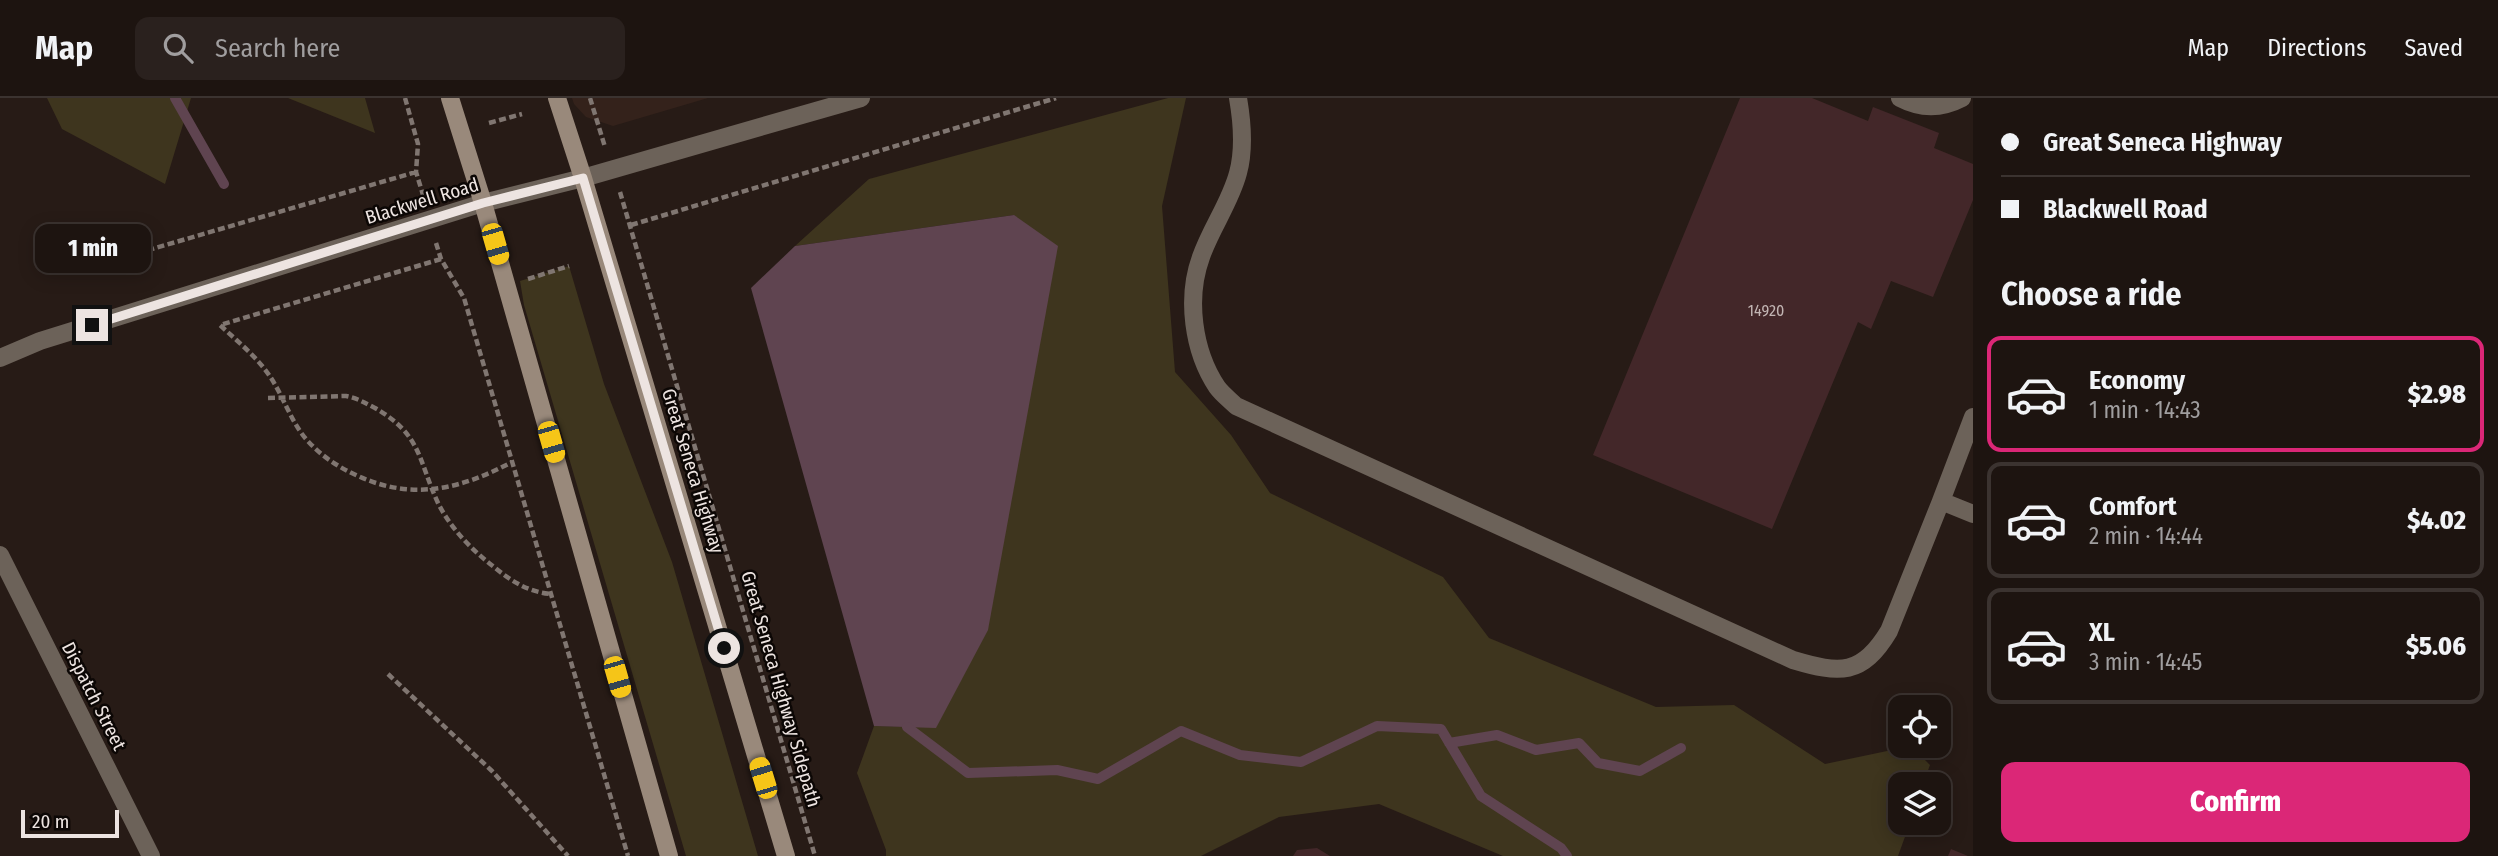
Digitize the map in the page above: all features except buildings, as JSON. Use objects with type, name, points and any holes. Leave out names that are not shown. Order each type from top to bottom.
[{"type":"main road","points":[[450,98],[483,203],[669,856]]},
{"type":"main road","name":"Great Seneca Highway","points":[[556,98],[583,178],[786,856]]},
{"type":"street","name":"Blackwell Road","points":[[0,358],[40,341],[483,203],[583,178],[861,98]]},
{"type":"street","points":[[1238,98],[1241,142],[1239,171],[1230,198],[1200,258],[1193,314],[1205,366],[1218,390],[1236,406],[1793,660],[1819,668],[1843,670],[1863,663],[1879,648],[1889,631],[1973,417]]},
{"type":"street","points":[[1900,98],[1930,107],[1951,104],[1962,98]]},
{"type":"street","points":[[1941,501],[1973,514]]},
{"type":"street","name":"Dispatch Street","points":[[0,555],[151,856]]},
{"type":"path","points":[[405,98],[418,144],[416,172],[421,190]]},
{"type":"path","points":[[590,98],[597,121]]},
{"type":"path","points":[[631,225],[1056,98]]},
{"type":"path","points":[[489,123],[522,114]]},
{"type":"path","points":[[97,265],[416,172]]},
{"type":"path","name":"Great Seneca Highway Sidepath","points":[[625,208],[815,856]]},
{"type":"path","points":[[512,462],[470,481],[433,488],[394,489],[370,482],[340,468],[304,436],[269,375],[254,356],[220,325],[441,260],[464,298],[628,856]]},
{"type":"path","points":[[520,281],[569,266]]},
{"type":"path","points":[[268,398],[346,396],[356,398],[391,418],[405,429],[415,445],[447,519],[479,555],[507,578],[523,587],[537,593],[551,594]]},
{"type":"path","points":[[388,674],[483,761],[568,856]]},
{"type":"shaded area","points":[[47,98],[191,98],[165,184],[62,129]]},
{"type":"shaded area","points":[[288,98],[365,98],[375,133]]},
{"type":"shaded area","points":[[572,98],[708,98],[613,126],[586,117]]},
{"type":"shaded area","points":[[1168,98],[1186,98],[1162,206],[1175,372],[1231,435],[1270,493],[1443,577],[1489,638],[1656,707],[1734,705],[1825,764],[1888,751],[1888,758],[1923,758],[1930,765],[1927,772],[1888,772],[1888,835],[1906,835],[1898,856],[1503,856],[1379,804],[1279,817],[1201,856],[886,856],[857,773],[874,726],[936,727],[1014,215],[795,246],[869,179]]},
{"type":"shaded area","points":[[1014,215],[1058,246],[988,630],[936,728],[874,726],[751,288],[795,246]]},
{"type":"shaded area","points":[[569,266],[604,384],[672,562],[758,856],[686,856],[524,305],[520,281]]},
{"type":"waterway","points":[[175,98],[224,184]]},
{"type":"waterway","points":[[907,727],[968,773],[1057,770],[1098,779],[1181,731],[1240,755],[1301,762],[1377,726],[1441,729],[1481,796],[1561,848],[1567,856]]},
{"type":"waterway","points":[[1449,743],[1497,735],[1536,750],[1579,743],[1598,763],[1640,771],[1681,748]]},
{"type":"route","points":[[92,325],[483,203],[583,178],[724,648]]}]
